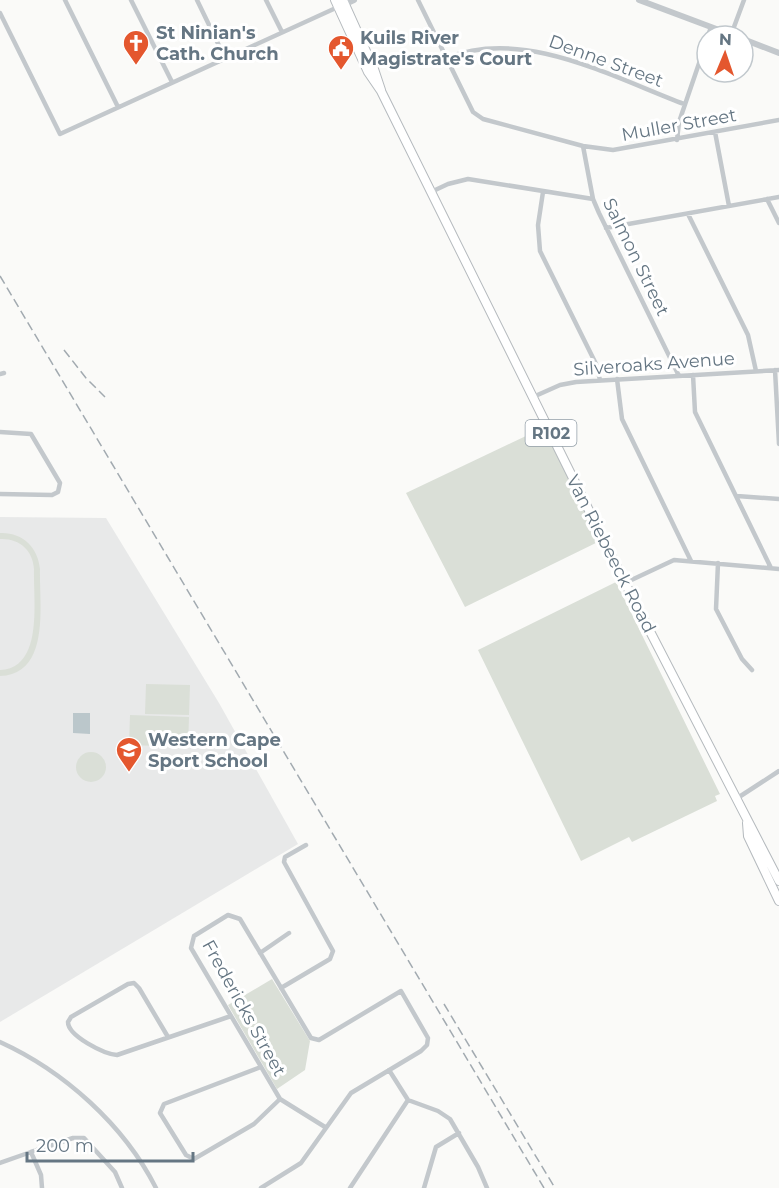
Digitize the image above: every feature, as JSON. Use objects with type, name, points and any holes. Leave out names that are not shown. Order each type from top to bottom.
[{"type":"main road","name":"Van Riebeeck Road","points":[[338,3],[368,72],[381,92],[735,800],[755,833],[779,881]]},
{"type":"main road","name":"Van Riebeeck Road","points":[[747,823],[748,836],[779,901]]},
{"type":"street","points":[[65,0],[118,107]]},
{"type":"street","points":[[131,0],[172,82]]},
{"type":"street","points":[[197,0],[225,58]]},
{"type":"street","points":[[266,0],[282,32]]},
{"type":"street","points":[[0,13],[60,134],[282,32],[338,3],[354,0]]},
{"type":"street","name":"Muller Street","points":[[418,0],[477,116],[583,146],[613,150],[779,120]]},
{"type":"street","points":[[639,0],[703,24]]},
{"type":"street","points":[[736,24],[744,0]]},
{"type":"street","points":[[755,44],[779,53]]},
{"type":"street","name":"Denne Street","points":[[447,58],[468,50],[506,46],[527,49],[551,54],[684,104]]},
{"type":"street","points":[[677,140],[676,133],[695,74]]},
{"type":"street","points":[[715,132],[729,206]]},
{"type":"street","name":"Salmon Street","points":[[583,146],[593,199],[679,376]]},
{"type":"street","points":[[431,192],[448,183],[468,179],[593,199]]},
{"type":"street","points":[[543,192],[538,225],[540,251],[596,364],[600,380]]},
{"type":"street","points":[[606,228],[779,197]]},
{"type":"street","points":[[767,199],[779,223]]},
{"type":"street","points":[[688,214],[748,335],[756,371]]},
{"type":"street","points":[[777,370],[779,444]]},
{"type":"street","name":"Silveroaks Avenue","points":[[533,397],[567,383],[777,370]]},
{"type":"street","points":[[693,375],[695,412],[771,568]]},
{"type":"street","points":[[617,379],[622,419],[691,561]]},
{"type":"street","points":[[0,432],[25,432],[34,436],[60,486],[52,495],[0,494]]},
{"type":"street","points":[[737,496],[779,499]]},
{"type":"street","points":[[625,583],[671,561],[779,569]]},
{"type":"street","points":[[718,564],[716,609],[742,659],[752,670]]},
{"type":"street","points":[[735,800],[779,771]]},
{"type":"street","points":[[281,988],[330,959],[333,951],[284,862],[285,857],[306,845]]},
{"type":"street","name":"Fredericks Street","points":[[326,1127],[280,1099],[191,948],[191,939],[231,916],[240,920],[311,1038],[316,1040],[401,991],[428,1034],[428,1041],[423,1050],[389,1070]]},
{"type":"street","points":[[260,953],[290,933]]},
{"type":"street","points":[[168,1037],[134,983],[128,984],[71,1017],[68,1022],[73,1033],[111,1054],[124,1053],[231,1016]]},
{"type":"street","points":[[0,1041],[31,1058],[90,1103],[123,1139],[156,1188]]},
{"type":"street","points":[[261,1067],[164,1104],[160,1109],[161,1115],[186,1155],[194,1159],[254,1124],[280,1099]]},
{"type":"street","points":[[265,1187],[301,1163],[347,1097],[389,1070],[408,1100],[441,1112],[459,1133],[488,1188]]},
{"type":"street","points":[[351,1188],[408,1100]]},
{"type":"street","points":[[424,1188],[436,1147],[459,1133]]},
{"type":"street","points":[[0,1163],[73,1138],[84,1138],[116,1172],[122,1188]]},
{"type":"street","points":[[32,1152],[41,1175],[42,1188]]},
{"type":"shaded area","points":[[547,426],[604,539],[465,607],[406,493]]},
{"type":"shaded area","name":"Western Cape Sport School","points":[[0,517],[106,518],[219,703],[298,844],[0,1022]]},
{"type":"shaded area","points":[[0,533],[22,538],[28,542],[36,554],[40,569],[40,618],[35,650],[28,663],[16,672],[0,676],[0,670],[14,666],[24,658],[30,645],[34,614],[34,569],[31,556],[24,546],[7,539],[0,539]]},
{"type":"shaded area","points":[[616,582],[720,794],[715,796],[717,801],[632,842],[629,837],[581,861],[478,650]]},
{"type":"shaded area","points":[[146,684],[190,685],[189,715],[145,714]]},
{"type":"shaded area","points":[[73,713],[90,713],[90,734],[73,733]]},
{"type":"shaded area","points":[[130,715],[189,717],[188,747],[129,745]]},
{"type":"shaded area","points":[[91,752],[102,756],[106,767],[102,778],[91,782],[80,778],[76,767],[80,756]]},
{"type":"shaded area","points":[[272,979],[310,1041],[305,1070],[277,1089],[228,1005]]},
{"type":"railway","points":[[0,276],[544,1188]]},
{"type":"railway","points":[[64,350],[86,378],[105,397]]},
{"type":"railway","points":[[444,1004],[555,1188]]},
{"type":"place","name":"St Ninian's Cath. Church","points":[[136,66]]},
{"type":"place","name":"Kuils River Magistrate's Court","points":[[341,71]]},
{"type":"place","name":"Western Cape Sport School","points":[[129,773]]}]
